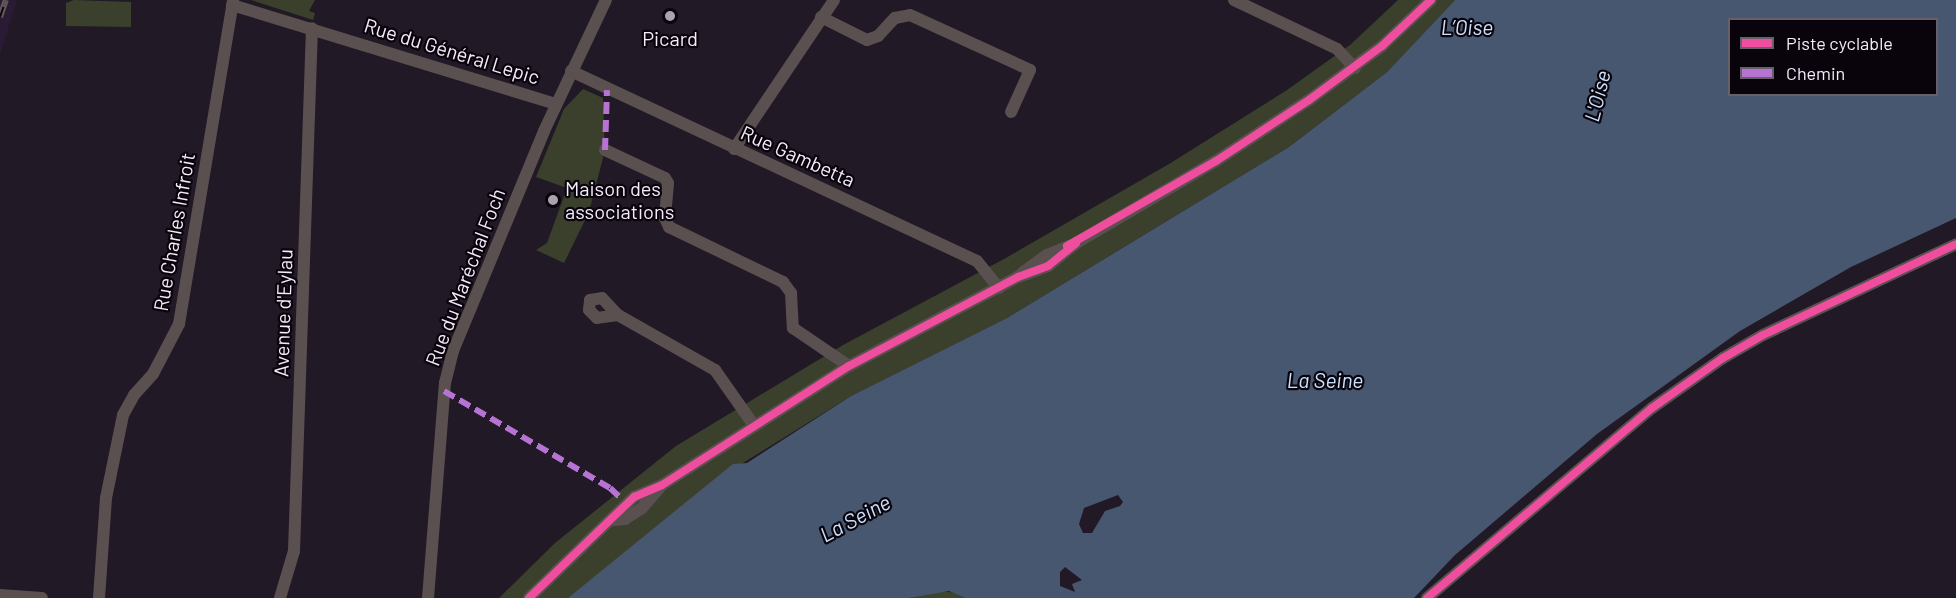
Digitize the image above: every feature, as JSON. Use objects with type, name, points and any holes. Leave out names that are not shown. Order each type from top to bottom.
[{"type":"street","name":"Rue du Maréchal Foch","points":[[580,53],[597,0]]},
{"type":"street","name":"Rue du Maréchal Foch","points":[[428,598],[445,383],[450,361],[556,104],[606,0]]},
{"type":"street","points":[[734,149],[834,0]]},
{"type":"street","points":[[1234,0],[1337,50],[1354,68]]},
{"type":"street","points":[[529,598],[614,520],[634,497],[662,485],[753,424],[849,366],[999,288],[1018,277],[1033,263],[1076,243],[1216,161],[1354,68],[1431,0]]},
{"type":"street","name":"Rue du Général Lepic","points":[[232,2],[556,104]]},
{"type":"street","name":"Rue Charles Infroit","points":[[99,598],[106,498],[123,415],[134,395],[153,374],[179,324],[232,2]]},
{"type":"street","points":[[821,17],[867,40],[878,36],[895,18],[913,15],[1030,70],[1011,112]]},
{"type":"street","name":"Avenue d'Eylau","points":[[280,598],[294,551],[312,28]]},
{"type":"street","name":"Rue Gambetta","points":[[571,71],[978,261],[999,288]]},
{"type":"street","points":[[605,150],[664,178],[668,183],[664,218],[669,227],[783,282],[791,293],[793,328],[849,366]]},
{"type":"street","points":[[1427,598],[1652,408],[1723,358],[1763,335],[1956,244]]},
{"type":"street","points":[[618,315],[715,370],[753,424]]},
{"type":"street","points":[[0,595],[42,598]]},
{"type":"shaded area","points":[[0,0],[17,0],[0,55]]},
{"type":"green space","points":[[74,0],[131,2],[131,27],[66,26],[66,3]]},
{"type":"green space","points":[[251,0],[315,0],[309,11],[315,13],[313,20]]},
{"type":"green space","points":[[1398,0],[1455,0],[1387,72],[1289,147],[1007,318],[851,396],[738,466],[568,598],[499,598],[555,543],[676,446],[843,345],[1004,259],[1169,164],[1287,90],[1350,45]]},
{"type":"green space","points":[[583,89],[603,98],[605,150],[589,212],[564,263],[536,250],[547,243],[567,188],[536,177],[564,109]]},
{"type":"green space","points":[[937,591],[960,593],[966,598],[909,598]]},
{"type":"water","name":"La Seine","points":[[1455,0],[1956,0],[1956,218],[1851,267],[1740,331],[1597,434],[1455,555],[1414,598],[966,598],[949,591],[909,598],[568,598],[733,464],[747,463],[851,396],[1007,318],[1289,147],[1387,72]],"holes":[[[1118,495],[1123,502],[1120,506],[1105,511],[1092,533],[1083,533],[1079,524],[1084,508]],[[1065,567],[1082,580],[1072,584],[1075,592],[1060,586],[1060,572]]]},
{"type":"railway","points":[[0,17],[6,0]]},
{"type":"marked path","points":[[605,150],[607,90]]},
{"type":"marked path","points":[[444,391],[610,488],[622,499]]},
{"type":"cycle path","points":[[1067,246],[1216,161],[1309,100],[1382,46],[1431,0]]},
{"type":"cycle path","points":[[529,598],[634,497],[662,485],[849,366],[1018,277],[1048,266],[1076,243]]},
{"type":"cycle path","points":[[1427,598],[1652,408],[1723,358],[1763,335],[1956,244]]},
{"type":"place","name":"Picard","points":[[670,16]]},
{"type":"place","name":"Maison des associations","points":[[553,200]]},
{"type":"water label","name":"L’Oise","points":[[1467,27]]},
{"type":"water label","name":"L'Oise","points":[[1597,96]]}]
